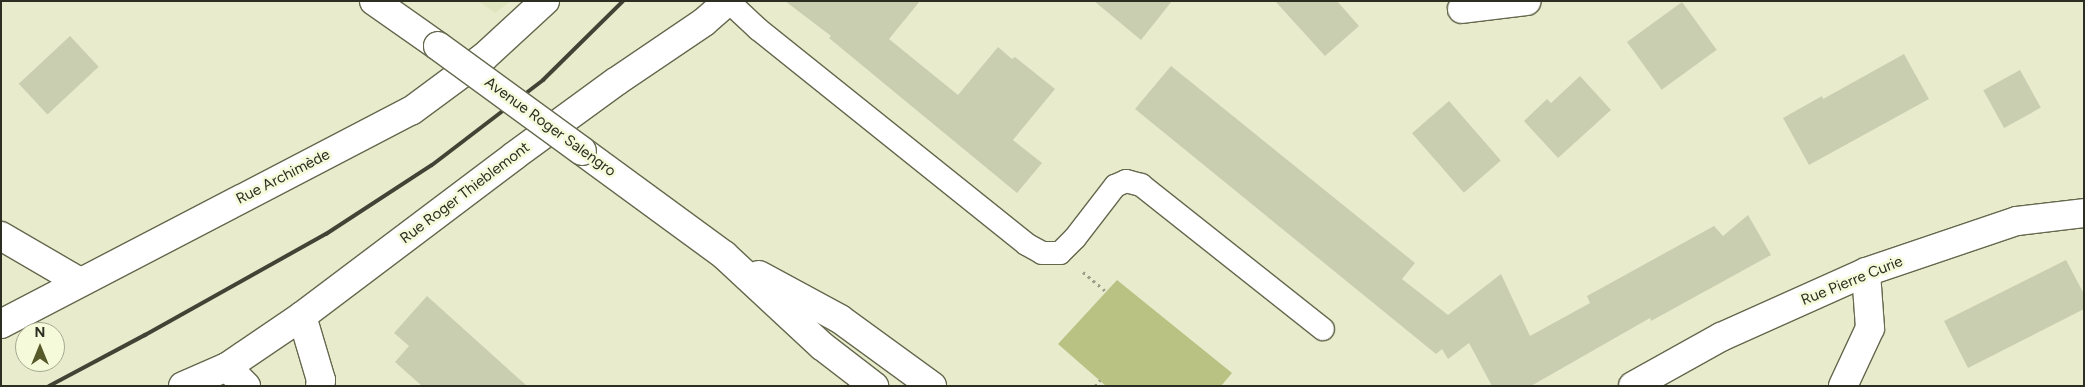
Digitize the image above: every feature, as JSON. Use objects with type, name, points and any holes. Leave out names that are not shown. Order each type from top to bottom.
[{"type":"street","name":"Avenue Roger Salengro","points":[[374,1],[724,255],[822,346],[874,386]]},
{"type":"street","name":"Rue Archimède","points":[[1,324],[411,111],[484,57],[545,1]]},
{"type":"street","name":"Rue Roger Thieblemont","points":[[183,386],[236,376],[302,316],[514,156],[617,81],[704,22],[728,1]]},
{"type":"street","points":[[1462,9],[1524,3],[1527,1]]},
{"type":"street","name":"Rue Pierre Curie","points":[[1633,386],[1721,337],[1866,272],[2017,221],[2084,213]]},
{"type":"street","points":[[1,236],[80,282]]},
{"type":"street","name":"Avenue Roger Salengro","points":[[724,255],[840,319],[932,386]]},
{"type":"street","points":[[1844,386],[1870,328],[1866,272]]},
{"type":"street","points":[[302,316],[320,386]]},
{"type":"lane","points":[[728,1],[758,29],[1026,244],[1042,253],[1060,253],[1075,238],[1115,186],[1126,181],[1141,185],[1322,329]]},
{"type":"path","points":[[1095,386],[1100,380]]},
{"type":"shaded area","points":[[478,1],[511,1],[495,13]]},
{"type":"shaded area","points":[[1117,280],[1232,373],[1221,386],[1106,386],[1058,344]]},
{"type":"building","points":[[785,1],[920,1],[889,39],[958,95],[998,47],[1012,59],[1015,57],[1055,89],[1013,140],[1042,163],[1017,193],[829,38],[831,36]]},
{"type":"building","points":[[1094,1],[1172,1],[1141,40]]},
{"type":"building","points":[[1275,1],[1337,1],[1359,26],[1325,56]]},
{"type":"building","points":[[1682,2],[1717,50],[1662,90],[1627,42]]},
{"type":"building","points":[[70,36],[99,67],[47,114],[19,84]]},
{"type":"building","points":[[1904,54],[1929,99],[1809,165],[1783,118],[1822,96],[1823,99]]},
{"type":"building","points":[[1171,66],[1415,263],[1402,279],[1448,315],[1501,274],[1530,336],[1590,303],[1587,296],[1714,226],[1723,236],[1748,215],[1771,255],[1651,321],[1650,318],[1531,386],[1492,386],[1469,343],[1448,359],[1442,349],[1436,354],[1135,109]]},
{"type":"building","points":[[2020,70],[2041,108],[2004,128],[1983,90]]},
{"type":"building","points":[[1580,76],[1611,110],[1558,158],[1524,121],[1547,99],[1551,103]]},
{"type":"building","points":[[1449,101],[1501,161],[1464,193],[1412,133]]},
{"type":"building","points":[[2066,260],[2084,294],[2084,309],[1968,368],[1944,321]]},
{"type":"building","points":[[427,296],[527,386],[422,386],[395,362],[409,346],[394,333]]},
{"type":"railway","points":[[49,386],[326,234],[432,165],[543,80],[623,1]]}]
